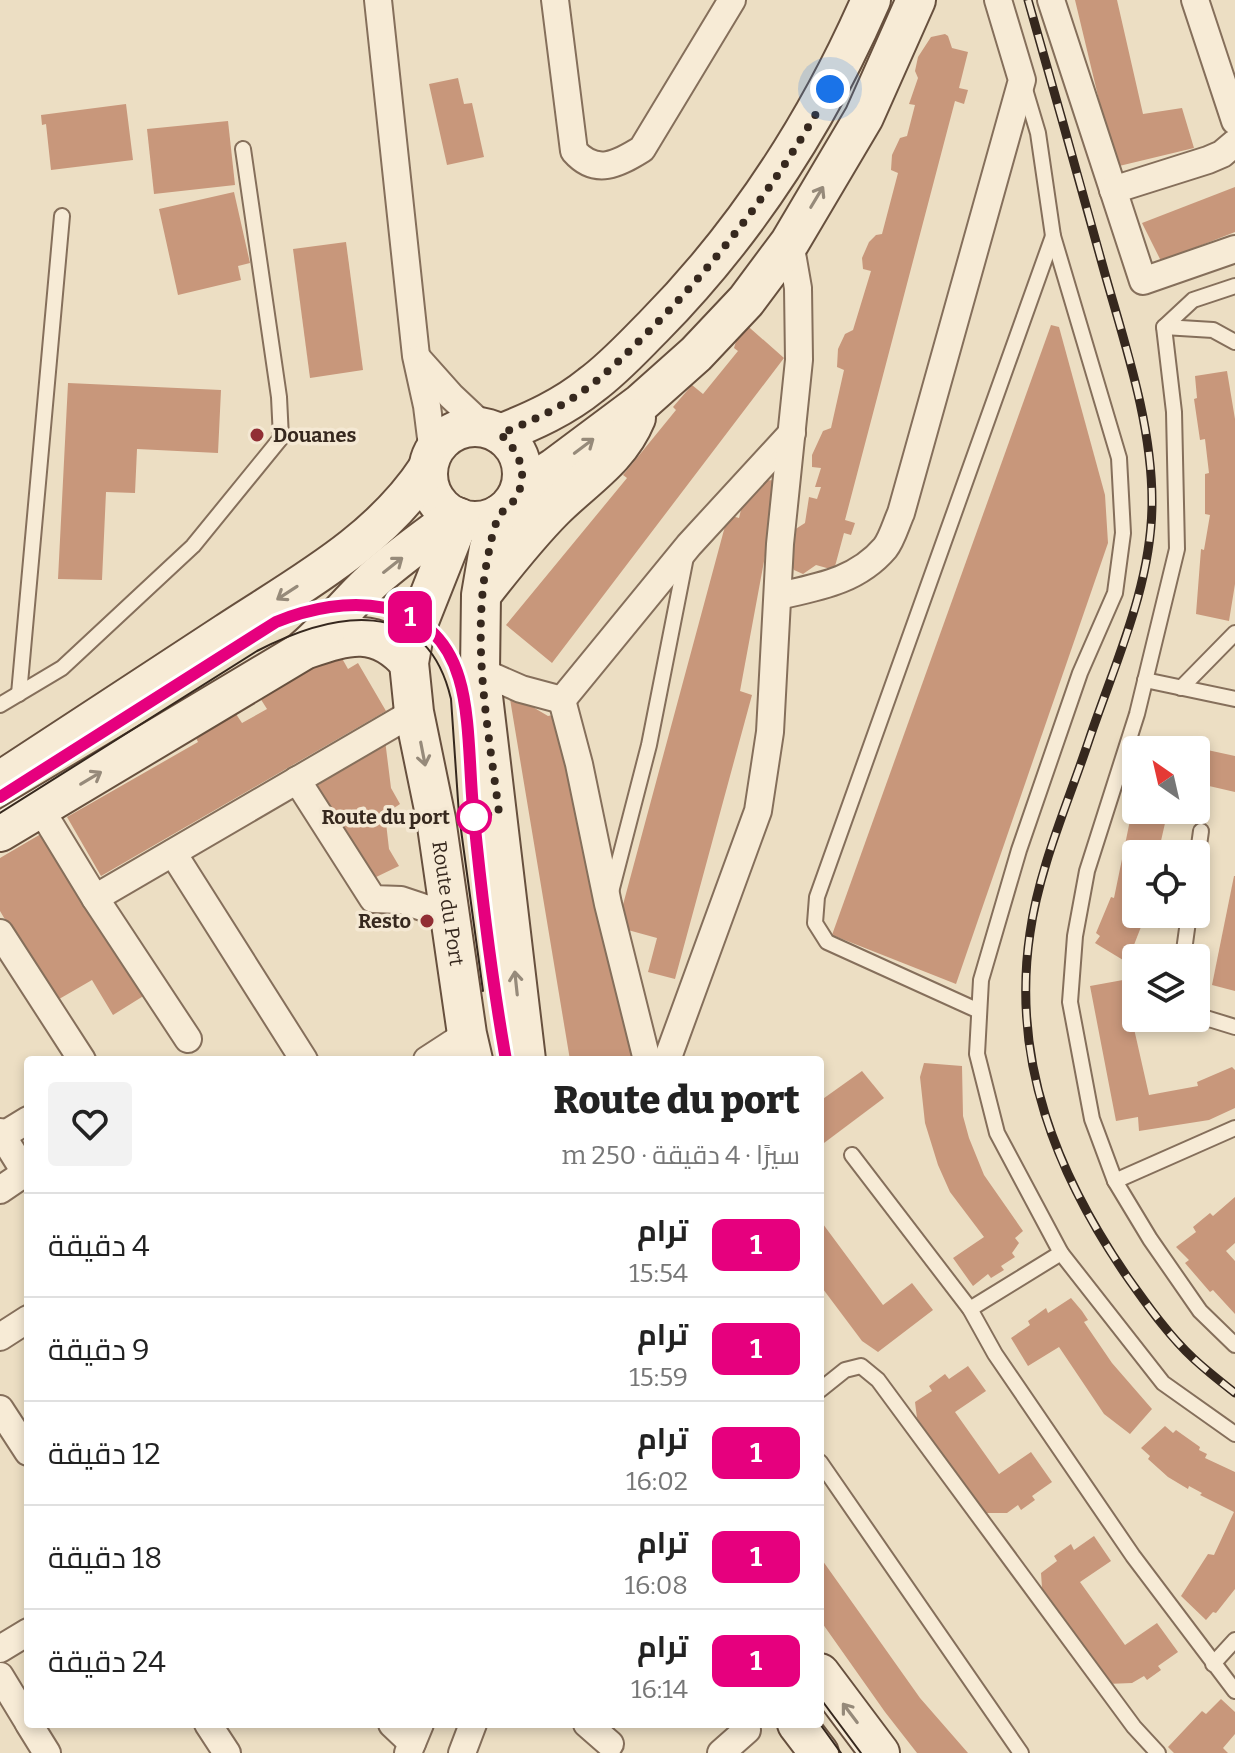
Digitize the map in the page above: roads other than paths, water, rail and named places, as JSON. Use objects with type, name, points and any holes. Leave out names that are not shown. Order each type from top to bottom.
[{"type":"main road","points":[[0,781],[376,531],[412,493],[442,441],[454,431],[470,427],[493,431],[532,421],[590,386],[617,364],[685,295],[731,238],[815,117],[845,61],[871,0]]},
{"type":"main road","points":[[430,461],[429,483],[434,496],[443,508],[457,517],[473,521],[510,503],[641,403],[696,354],[746,301],[790,242],[864,117],[916,0]]},
{"type":"main road","points":[[481,595],[557,506],[605,465],[628,439],[641,403]]},
{"type":"main road","points":[[493,431],[512,444],[520,458],[523,474],[489,548],[481,595],[480,671],[526,1056]]},
{"type":"main road","points":[[510,503],[529,509],[557,506]]},
{"type":"main road","points":[[0,832],[301,652],[318,639],[374,579],[457,517]]},
{"type":"main road","name":"Route du Port","points":[[457,517],[414,634],[409,663],[414,712],[436,819],[470,1047]]},
{"type":"main road","points":[[301,652],[338,639],[367,637],[392,646],[409,663]]},
{"type":"main road","points":[[824,1678],[880,1753]]},
{"type":"main road","points":[[800,1728],[819,1753]]},
{"type":"street","points":[[378,0],[416,356],[427,406],[430,461]]},
{"type":"street","points":[[555,0],[574,151],[584,162],[599,166],[620,163],[642,149],[732,0]]},
{"type":"street","points":[[778,596],[832,584],[862,570],[887,546],[901,513],[1022,80],[998,0]]},
{"type":"street","points":[[1051,0],[1143,281],[1235,249]]},
{"type":"street","points":[[1195,0],[1235,121]]},
{"type":"street","points":[[1113,190],[1208,160],[1235,143]]},
{"type":"street","points":[[668,1056],[758,811],[770,732],[780,544],[799,360],[798,288],[790,242]]},
{"type":"street","points":[[416,356],[460,405],[493,431]]},
{"type":"street","points":[[562,700],[689,545],[792,433]]},
{"type":"street","points":[[480,671],[521,689],[562,700]]},
{"type":"street","points":[[562,700],[646,1056]]},
{"type":"street","points":[[95,898],[414,712]]},
{"type":"street","points":[[297,780],[373,899],[401,900],[449,916]]},
{"type":"street","points":[[40,808],[188,1039]]},
{"type":"street","points":[[173,853],[301,1056]]},
{"type":"street","points":[[0,933],[79,1056]]},
{"type":"street","points":[[440,1056],[470,1047]]},
{"type":"street","points":[[24,1122],[1,1134],[24,1170]]},
{"type":"street","points":[[0,1190],[24,1177]]},
{"type":"street","points":[[0,1337],[24,1322]]},
{"type":"street","points":[[0,1409],[24,1446]]},
{"type":"street","points":[[0,1649],[24,1634]]},
{"type":"street","points":[[0,1676],[24,1715]]},
{"type":"street","points":[[32,1728],[47,1753]]},
{"type":"street","points":[[211,1728],[227,1753]]},
{"type":"street","points":[[398,1728],[414,1740]]},
{"type":"street","points":[[462,1753],[471,1728]]},
{"type":"street","points":[[592,1728],[610,1744]]},
{"type":"street","points":[[721,1753],[744,1728]]},
{"type":"street","points":[[746,1728],[760,1753]]},
{"type":"lane","points":[[1022,80],[1038,133],[1053,236],[1119,458],[1123,533],[1115,593],[1080,673],[1019,850],[981,980],[977,1054],[997,1133],[1061,1253],[1163,1383],[1235,1434]]},
{"type":"lane","points":[[0,705],[62,668],[193,546],[281,438],[279,397],[243,149]]},
{"type":"lane","points":[[19,694],[62,216]]},
{"type":"lane","points":[[979,1011],[827,942],[815,923],[817,897],[1053,236]]},
{"type":"lane","points":[[1235,286],[1193,300],[1164,327],[1174,412],[1177,549],[1137,714],[1087,871],[1075,936],[1070,1002],[1092,1119],[1115,1181],[1150,1239],[1200,1311],[1235,1345]]},
{"type":"lane","points":[[1164,327],[1213,330],[1235,342]]},
{"type":"lane","points":[[608,904],[649,745],[689,545]]},
{"type":"lane","points":[[1181,688],[1235,633]]},
{"type":"lane","points":[[1145,680],[1235,699]]},
{"type":"lane","points":[[1200,840],[1201,831]]},
{"type":"lane","points":[[1210,1019],[1235,1027]]},
{"type":"lane","points":[[1115,1181],[1235,1128]]},
{"type":"lane","points":[[852,1155],[970,1309],[995,1354],[1133,1556],[1235,1691]]},
{"type":"lane","points":[[970,1309],[1061,1253]]},
{"type":"lane","points":[[824,1387],[845,1370],[861,1366],[878,1380],[1134,1727],[1158,1753]]},
{"type":"lane","points":[[824,1468],[1021,1753]]},
{"type":"lane","points":[[1213,1664],[1235,1640]]},
{"type":"tram line","name":"1","points":[[0,797],[276,622],[331,605],[379,605],[410,616],[445,648],[460,679],[474,817],[505,1056]]},
{"type":"tram line","points":[[0,797],[276,622],[320,608],[343,605],[388,608],[408,616],[427,628],[443,646],[459,682],[467,728],[488,939],[505,1056]]},
{"type":"tram line","points":[[0,813],[257,651],[316,627],[345,621],[373,621],[399,627],[421,641],[439,665],[451,699],[459,815],[483,991]]},
{"type":"tram line","points":[[824,1703],[861,1753]]},
{"type":"tram line","points":[[823,1728],[841,1753]]},
{"type":"railway","points":[[1028,0],[1136,387],[1148,444],[1152,502],[1146,563],[1139,593],[1055,836],[1034,909],[1026,980],[1027,1026],[1045,1115],[1080,1199],[1128,1278],[1167,1331],[1194,1359],[1235,1393]]},
{"type":"place","name":"Douanes","points":[[257,435]]},
{"type":"place","name":"Route du port","points":[[474,817]]},
{"type":"place","name":"Resto","points":[[427,921]]}]
